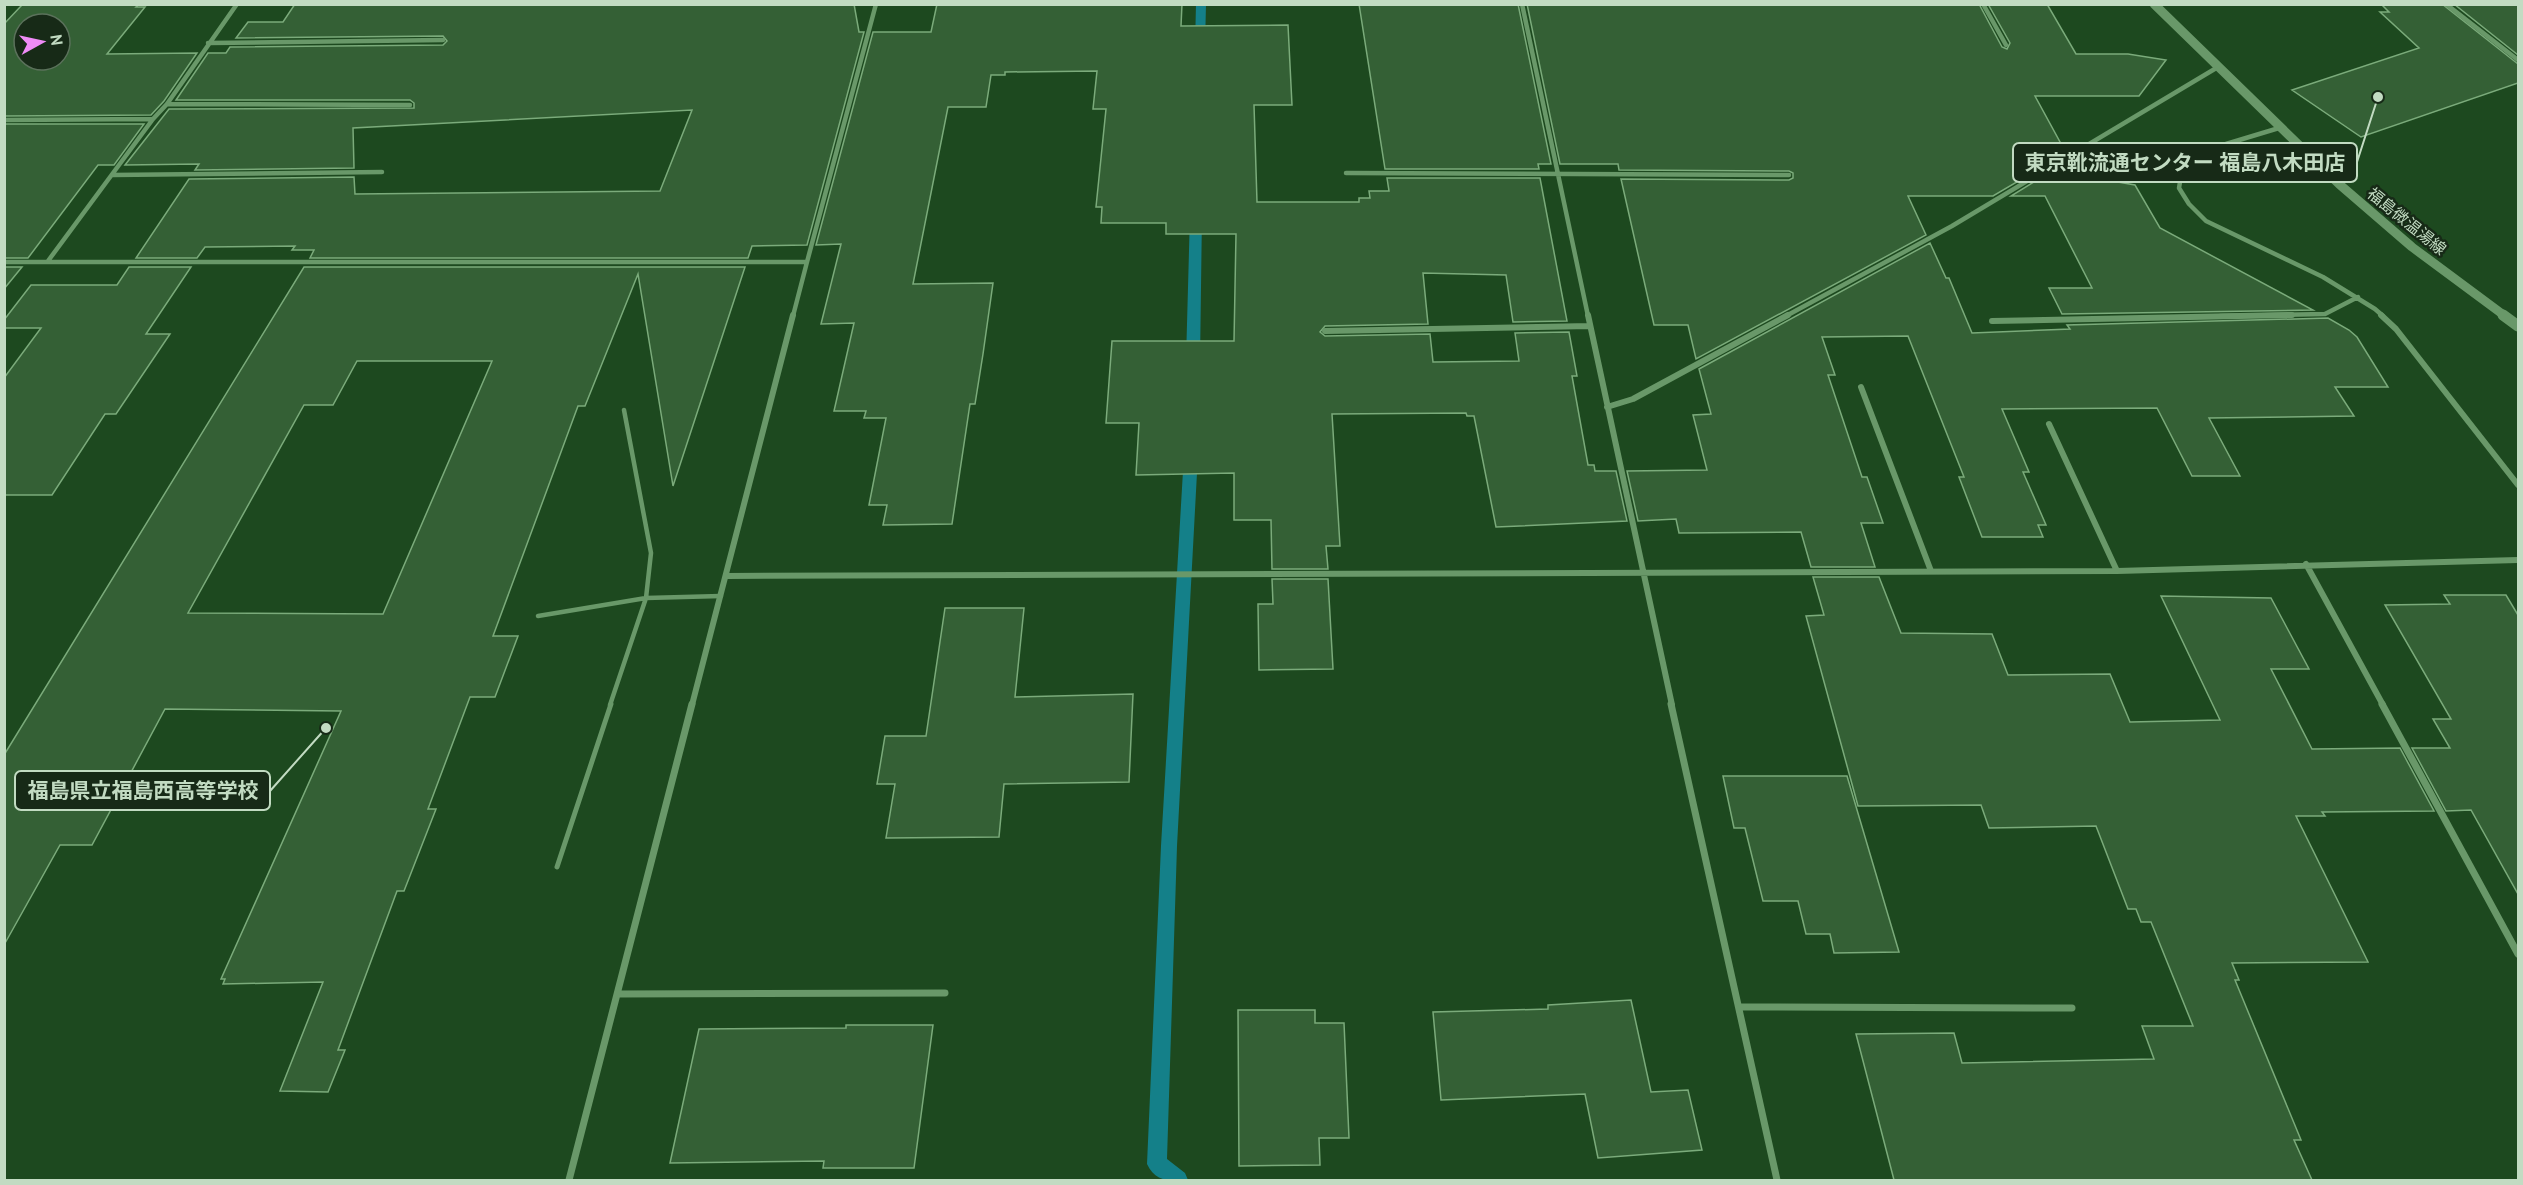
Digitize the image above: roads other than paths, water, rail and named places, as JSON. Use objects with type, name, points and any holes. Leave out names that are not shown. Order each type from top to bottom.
[{"type":"main road","name":"福島微温湯線","points":[[2154,4],[2339,184],[2412,247],[2518,326]]},
{"type":"street","points":[[48,261],[153,118],[167,104],[237,4]]},
{"type":"street","points":[[569,1180],[876,4]]},
{"type":"street","points":[[1522,4],[1642,571],[1777,1180]]},
{"type":"street","points":[[1983,4],[2006,45]]},
{"type":"street","points":[[2446,4],[2518,60]]},
{"type":"street","points":[[208,43],[443,40]]},
{"type":"street","points":[[1607,407],[1633,399],[1952,226],[2218,67]]},
{"type":"street","points":[[167,104],[410,105]]},
{"type":"street","points":[[4,120],[153,118]]},
{"type":"street","points":[[2279,128],[2226,144],[2183,164],[2179,188],[2189,204],[2206,221],[2323,277],[2358,297],[2396,330],[2518,485]]},
{"type":"street","points":[[112,175],[382,172]]},
{"type":"street","points":[[1346,173],[1789,176]]},
{"type":"street","points":[[4,262],[807,262]]},
{"type":"street","points":[[1992,321],[2325,314],[2358,297]]},
{"type":"street","points":[[1325,331],[1590,326]]},
{"type":"street","points":[[1861,387],[1931,571]]},
{"type":"street","points":[[2049,424],[2117,571]]},
{"type":"street","points":[[727,576],[2117,571],[2518,560]]},
{"type":"street","points":[[2307,564],[2518,954]]},
{"type":"street","points":[[618,994],[945,993]]},
{"type":"street","points":[[1738,1007],[2072,1008]]},
{"type":"lane","points":[[557,867],[646,598],[651,552],[624,410]]},
{"type":"lane","points":[[538,616],[646,598],[721,596]]},
{"type":"waterway","points":[[1200,46],[1201,4]]},
{"type":"waterway","points":[[1193,361],[1196,214]]},
{"type":"waterway","points":[[1178,1180],[1157,1164],[1169,846],[1191,454]]},
{"type":"place","name":"東京靴流通センター 福島八木田店","points":[[2378,97]]},
{"type":"place","name":"福島県立福島西高等学校","points":[[326,728]]}]
